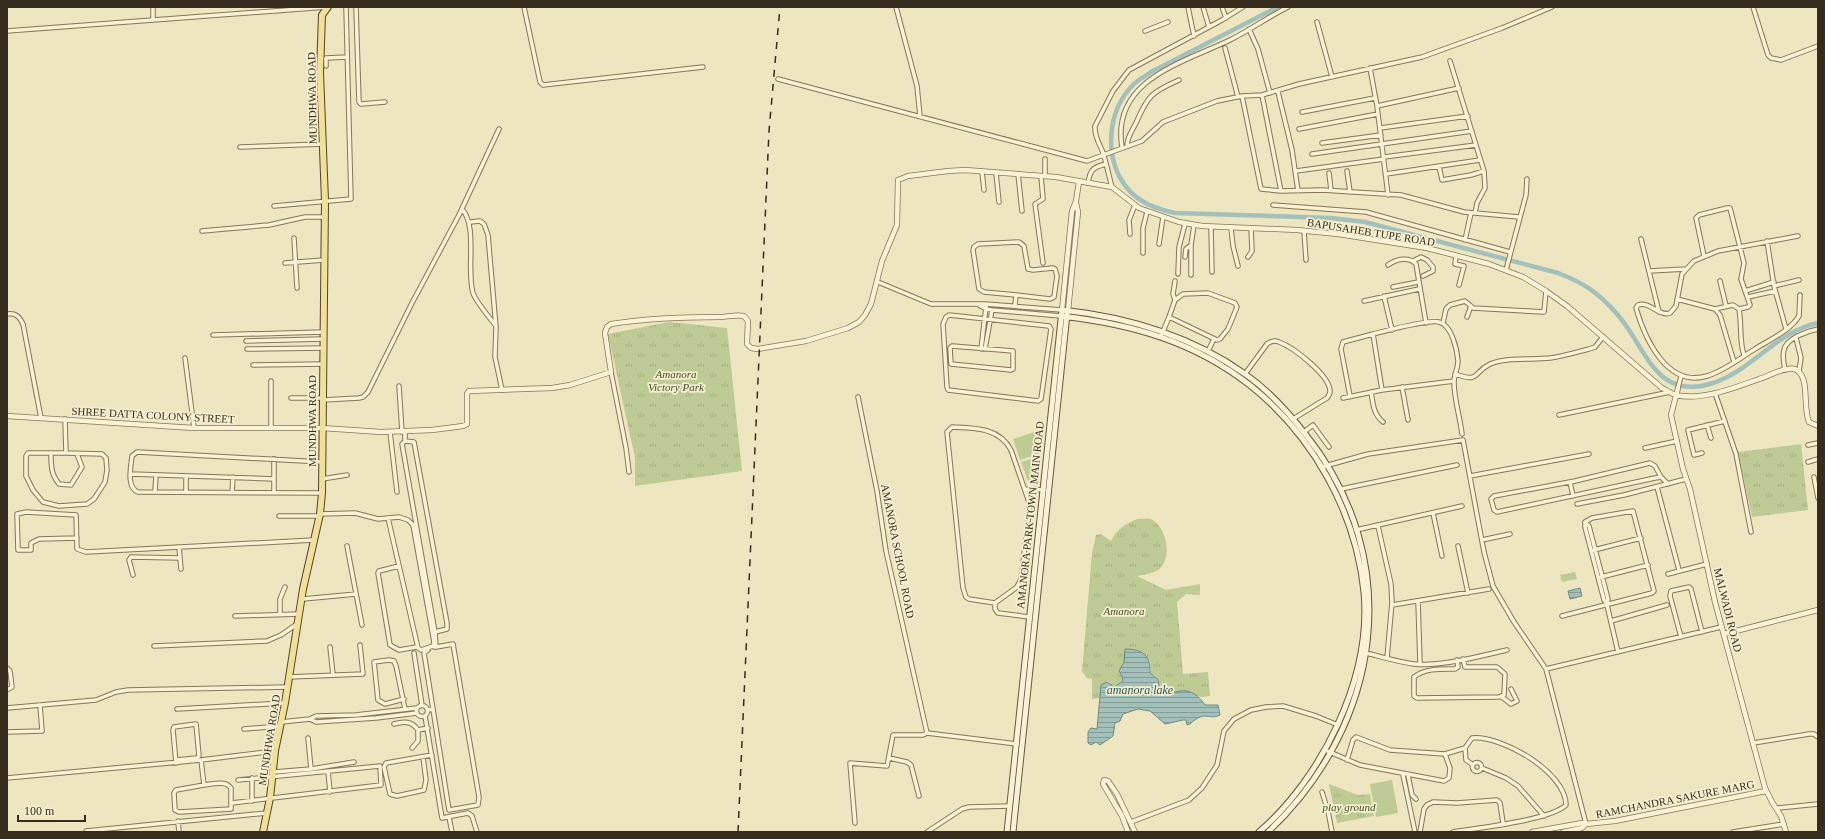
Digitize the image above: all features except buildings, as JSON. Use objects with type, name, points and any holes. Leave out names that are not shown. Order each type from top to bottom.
[{"type":"main road","name":"MUNDHWA ROAD","points":[[263,832],[270,798],[275,751],[288,687],[297,624],[303,600],[303,589],[320,515],[322,493],[322,364],[325,201],[320,72],[322,15],[327,7]]},
{"type":"main road","points":[[1062,310],[1124,319],[1163,331],[1208,352],[1246,374],[1277,402],[1304,432],[1310,445]]},
{"type":"main road","name":"AMANORA PARK TOWN MAIN ROAD","points":[[1007,832],[1062,310]]},
{"type":"main road","name":"AMANORA PARK TOWN MAIN ROAD","points":[[1013,832],[1068,311]]},
{"type":"main road","points":[[1061,316],[1123,325],[1161,336],[1210,359],[1251,386],[1273,406],[1310,445],[1341,489],[1356,530],[1370,592],[1370,612],[1366,653],[1354,700],[1346,721],[1330,752],[1304,793],[1268,832]]},
{"type":"main road","points":[[1259,832],[1289,803],[1300,789],[1325,750],[1338,726],[1355,675],[1360,651],[1364,612],[1361,574],[1347,520],[1325,466]]},
{"type":"street","points":[[153,7],[153,20]]},
{"type":"street","points":[[7,30],[327,7]]},
{"type":"street","points":[[274,206],[351,199],[346,7]]},
{"type":"street","points":[[356,7],[359,102],[361,104],[385,102]]},
{"type":"street","points":[[524,7],[533,56],[540,82],[543,85],[703,67]]},
{"type":"street","points":[[896,7],[917,86],[920,116]]},
{"type":"street","points":[[1188,7],[1194,36]]},
{"type":"street","points":[[1203,7],[1209,28]]},
{"type":"street","points":[[1222,7],[1226,18]]},
{"type":"street","points":[[1112,187],[1104,155],[1095,138],[1095,126],[1104,107],[1128,70],[1209,28],[1243,7]]},
{"type":"street","points":[[1122,147],[1120,136],[1121,119],[1134,94],[1142,84],[1181,62],[1232,39],[1288,7]]},
{"type":"street","points":[[778,78],[1087,160],[1142,141],[1163,122],[1217,101],[1242,96],[1270,94],[1300,84],[1422,57],[1502,28],[1552,7]]},
{"type":"street","points":[[1753,7],[1768,55],[1771,58],[1781,60],[1818,46]]},
{"type":"street","points":[[1145,31],[1168,22]]},
{"type":"street","points":[[1317,22],[1332,77]]},
{"type":"street","points":[[1249,29],[1258,49],[1270,94]]},
{"type":"street","points":[[1225,48],[1238,97]]},
{"type":"street","points":[[326,66],[326,58],[347,57]]},
{"type":"street","points":[[1450,60],[1460,88],[1484,171],[1485,188],[1473,213],[1465,240]]},
{"type":"street","points":[[1370,68],[1377,106],[1388,195]]},
{"type":"street","points":[[1127,146],[1128,136],[1147,99],[1158,90],[1179,80]]},
{"type":"street","points":[[1377,106],[1460,88]]},
{"type":"street","points":[[1278,92],[1296,171],[1298,190]]},
{"type":"street","points":[[1262,95],[1281,191]]},
{"type":"street","points":[[1242,96],[1260,187],[1263,190],[1331,190],[1411,197],[1473,213],[1519,217]]},
{"type":"street","points":[[1302,112],[1375,98]]},
{"type":"street","points":[[1299,129],[1378,114]]},
{"type":"street","points":[[1380,128],[1468,116]]},
{"type":"street","points":[[291,398],[359,398],[366,395],[462,210],[499,129]]},
{"type":"street","points":[[1312,154],[1472,131]]},
{"type":"street","points":[[1322,143],[1381,136]]},
{"type":"street","points":[[240,147],[323,144]]},
{"type":"street","points":[[1296,171],[1476,145]]},
{"type":"street","points":[[1043,263],[1035,204],[1043,199],[1045,159]]},
{"type":"street","points":[[1386,174],[1480,160]]},
{"type":"street","points":[[1088,183],[1093,168],[1106,164]]},
{"type":"street","points":[[1439,166],[1442,180],[1484,171]]},
{"type":"street","name":"BAPUSAHEB TUPE ROAD","points":[[878,282],[882,261],[897,225],[898,180],[908,176],[948,170],[1043,176],[1112,187],[1146,212],[1185,224],[1211,227],[1304,231],[1406,244],[1506,269],[1546,290],[1675,395],[1690,396],[1715,393],[1785,370],[1794,369],[1799,371]]},
{"type":"street","points":[[1347,171],[1350,192]]},
{"type":"street","points":[[982,172],[984,190]]},
{"type":"street","points":[[996,173],[999,202]]},
{"type":"street","points":[[1329,173],[1331,190]]},
{"type":"street","points":[[1018,174],[1022,210]]},
{"type":"street","points":[[1506,269],[1526,195],[1527,179]]},
{"type":"street","name":"AMANORA PARK TOWN MAIN ROAD","points":[[1068,311],[1072,211],[1076,201],[1079,182]]},
{"type":"street","points":[[1273,205],[1366,212],[1510,253]]},
{"type":"street","points":[[1130,234],[1129,220],[1136,206]]},
{"type":"street","points":[[1704,256],[1696,221],[1699,214],[1730,208],[1744,266],[1742,279],[1748,297],[1749,306],[1739,309]]},
{"type":"street","points":[[462,210],[467,215],[470,222],[470,260],[473,294],[496,327]]},
{"type":"street","points":[[1143,253],[1143,228],[1146,212]]},
{"type":"street","points":[[202,231],[269,225],[305,218],[325,217]]},
{"type":"street","points":[[1159,244],[1163,218]]},
{"type":"street","points":[[470,222],[480,221],[484,224],[488,235],[496,327],[495,357],[502,390],[570,386],[611,372]]},
{"type":"street","points":[[1178,274],[1179,247],[1185,224]]},
{"type":"street","points":[[1191,274],[1191,245],[1194,225]]},
{"type":"street","points":[[1211,227],[1212,272]]},
{"type":"street","points":[[1231,228],[1233,246],[1238,266]]},
{"type":"street","points":[[1248,256],[1252,251],[1251,228]]},
{"type":"street","points":[[1304,231],[1306,260]]},
{"type":"street","points":[[1798,236],[1718,251],[1704,256],[1694,261],[1682,274],[1676,306],[1670,313],[1664,314],[1645,304],[1638,305],[1636,308],[1656,353],[1664,365],[1681,376],[1699,377],[1708,376],[1734,362],[1786,329],[1799,316],[1800,295]]},
{"type":"street","points":[[294,238],[297,288]]},
{"type":"street","points":[[1641,240],[1660,312]]},
{"type":"street","points":[[1767,241],[1775,291],[1786,329]]},
{"type":"street","points":[[1020,242],[1024,246],[1028,269],[1056,269],[1057,276],[1054,296],[1052,299],[1016,294],[984,292],[979,289],[973,250],[975,245],[1020,242]]},
{"type":"street","name":"AMANORA PARK TOWN MAIN ROAD","points":[[1062,310],[1071,244]]},
{"type":"street","points":[[1185,257],[1186,250],[1191,245]]},
{"type":"street","points":[[1456,256],[1455,264],[1464,266],[1459,285]]},
{"type":"street","points":[[1413,261],[1421,258],[1427,260],[1433,267],[1434,271],[1424,276]]},
{"type":"street","points":[[1388,265],[1398,260],[1407,259],[1416,264],[1419,289],[1426,323]]},
{"type":"street","points":[[285,263],[324,260]]},
{"type":"street","points":[[1649,271],[1686,269]]},
{"type":"street","points":[[1745,291],[1799,280]]},
{"type":"street","points":[[1175,281],[1173,294],[1175,300]]},
{"type":"street","points":[[1720,281],[1726,306]]},
{"type":"street","points":[[629,472],[626,448],[605,340],[607,327],[611,324],[669,317],[724,317],[740,315],[744,316],[748,321],[747,344],[749,347],[758,349],[787,346],[854,326],[865,316],[871,304],[878,282],[931,304],[1015,305],[1062,310]]},
{"type":"street","points":[[1393,287],[1418,282]]},
{"type":"street","points":[[1364,301],[1419,289]]},
{"type":"street","points":[[1443,323],[1446,308],[1450,305],[1465,301],[1473,308],[1544,312],[1546,290]]},
{"type":"street","points":[[1748,297],[1775,291]]},
{"type":"street","points":[[1161,336],[1175,300],[1183,294],[1208,293],[1235,303],[1236,311],[1228,329],[1220,339],[1214,338],[1169,317]]},
{"type":"street","points":[[1015,305],[1016,294]]},
{"type":"street","points":[[1384,296],[1392,330]]},
{"type":"street","points":[[1677,299],[1715,309],[1733,305],[1739,309],[1742,324],[1741,342],[1744,355]]},
{"type":"street","points":[[983,349],[984,319],[987,304]]},
{"type":"street","points":[[979,305],[986,309],[992,310],[1061,316]]},
{"type":"street","points":[[1467,318],[1471,306]]},
{"type":"street","points":[[1715,309],[1720,315],[1734,362]]},
{"type":"street","points":[[983,349],[992,310]]},
{"type":"street","points":[[7,314],[14,314],[18,316],[23,324],[41,418]]},
{"type":"street","points":[[949,315],[984,319],[1049,326],[1050,329],[1043,396],[1040,400],[950,392],[948,389],[944,320],[949,315]]},
{"type":"street","points":[[1350,396],[1341,349],[1343,342],[1373,334],[1438,321],[1443,323],[1450,332],[1455,348],[1458,363],[1454,381],[1462,434]]},
{"type":"street","points":[[1785,370],[1783,351],[1789,342],[1818,329]]},
{"type":"street","points":[[213,335],[323,332]]},
{"type":"street","points":[[1373,334],[1382,390]]},
{"type":"street","points":[[1455,374],[1472,378],[1490,364],[1507,361],[1551,358],[1576,352],[1595,347],[1603,337]]},
{"type":"street","points":[[1208,352],[1214,338]]},
{"type":"street","points":[[1796,338],[1801,358],[1799,371],[1804,384],[1806,416],[1809,422],[1818,426]]},
{"type":"street","points":[[246,341],[323,339]]},
{"type":"street","points":[[1246,374],[1268,344],[1272,341],[1278,341],[1308,359],[1322,376],[1330,392],[1327,398],[1293,419]]},
{"type":"street","points":[[951,347],[983,349],[1014,352],[1013,370],[950,363],[951,347]]},
{"type":"street","points":[[246,349],[323,348]]},
{"type":"street","points":[[185,358],[194,428]]},
{"type":"street","points":[[253,365],[322,364]]},
{"type":"street","points":[[1678,388],[1681,376]]},
{"type":"street","points":[[270,381],[271,427]]},
{"type":"street","points":[[1343,398],[1382,390],[1454,381]]},
{"type":"street","points":[[399,386],[405,441],[402,444],[435,632],[436,647]]},
{"type":"street","points":[[1402,387],[1408,420]]},
{"type":"street","name":"MALWADI ROAD","points":[[1678,388],[1671,415],[1721,627],[1766,791],[1777,808],[1786,832]]},
{"type":"street","name":"SHREE DATTA COLONY STREET","points":[[7,416],[194,428],[242,429],[271,427],[403,432],[465,425],[467,421],[467,392],[474,390],[502,390]]},
{"type":"street","points":[[1371,392],[1374,410],[1378,418],[1383,422]]},
{"type":"street","points":[[1560,415],[1670,392]]},
{"type":"street","points":[[1715,393],[1736,454],[1751,532]]},
{"type":"street","name":"AMANORA SCHOOL ROAD","points":[[858,397],[877,491],[886,551],[927,733]]},
{"type":"street","points":[[65,419],[66,453]]},
{"type":"street","points":[[1702,453],[1694,455],[1688,430],[1725,421]]},
{"type":"street","points":[[1304,432],[1313,425],[1329,447]]},
{"type":"street","points":[[1707,425],[1711,438]]},
{"type":"street","points":[[952,427],[983,428],[990,431],[1005,442],[1010,450],[1030,508],[1021,578],[1017,587],[995,603],[969,599],[966,597],[963,588],[947,432],[952,427]]},
{"type":"street","points":[[390,432],[397,492]]},
{"type":"street","points":[[1325,466],[1368,454],[1463,440],[1482,540],[1493,586],[1514,622],[1546,669],[1586,824]]},
{"type":"street","points":[[405,441],[414,442],[447,624],[447,628],[435,632]]},
{"type":"street","points":[[1645,448],[1677,441]]},
{"type":"street","points":[[1808,445],[1818,443]]},
{"type":"street","points":[[322,462],[137,452],[132,456],[131,474],[131,485],[135,491],[322,493]]},
{"type":"street","points":[[51,453],[50,467],[56,480],[59,484],[71,485],[82,467],[77,454]]},
{"type":"street","points":[[66,453],[104,455],[107,470],[105,482],[94,499],[87,504],[59,506],[43,502],[38,497],[26,476],[26,456],[28,454],[66,453]]},
{"type":"street","points":[[1470,476],[1589,454]]},
{"type":"street","points":[[274,459],[274,493]]},
{"type":"street","points":[[1808,462],[1818,459]]},
{"type":"street","points":[[1660,477],[1497,512],[1494,510],[1491,499],[1493,497],[1650,464],[1655,466],[1660,477],[1668,484]]},
{"type":"street","points":[[1341,489],[1457,465]]},
{"type":"street","points":[[131,474],[274,479]]},
{"type":"street","points":[[155,492],[156,475]]},
{"type":"street","points":[[322,479],[347,475]]},
{"type":"street","points":[[186,476],[186,492]]},
{"type":"street","points":[[232,493],[233,477]]},
{"type":"street","points":[[1814,477],[1818,495]]},
{"type":"street","points":[[1577,504],[1657,487],[1686,479]]},
{"type":"street","points":[[1570,482],[1573,496]]},
{"type":"street","points":[[1657,487],[1679,570]]},
{"type":"street","points":[[1025,490],[1049,490]]},
{"type":"street","points":[[1356,530],[1462,506]]},
{"type":"street","points":[[1562,616],[1607,603],[1653,592],[1654,588],[1641,538],[1634,513],[1631,510],[1592,518],[1586,522],[1585,527],[1593,550],[1604,600],[1607,603],[1618,652]]},
{"type":"street","points":[[77,538],[39,540],[31,543],[31,550],[18,550],[17,514],[26,512],[74,514],[78,518],[77,549],[86,552],[315,540]]},
{"type":"street","points":[[280,516],[355,513],[372,518],[399,517],[408,520],[413,525],[434,642],[433,646],[421,650],[417,647],[399,650],[390,645],[378,573],[379,571],[399,566]]},
{"type":"street","points":[[1433,513],[1442,556]]},
{"type":"street","points":[[388,518],[417,647]]},
{"type":"street","points":[[1378,526],[1391,584],[1392,605],[1387,658]]},
{"type":"street","points":[[1482,540],[1510,534]]},
{"type":"street","points":[[1593,550],[1641,538]]},
{"type":"street","points":[[347,546],[362,625]]},
{"type":"street","points":[[1458,546],[1468,593]]},
{"type":"street","points":[[179,547],[181,569]]},
{"type":"street","points":[[133,575],[129,560],[130,557],[180,558]]},
{"type":"street","points":[[1668,574],[1706,564]]},
{"type":"street","points":[[1600,578],[1648,565]]},
{"type":"street","points":[[280,614],[280,599],[285,587]]},
{"type":"street","points":[[1681,637],[1670,596],[1672,591],[1689,587],[1702,632]]},
{"type":"street","points":[[1392,605],[1489,589]]},
{"type":"street","points":[[303,600],[356,594]]},
{"type":"street","points":[[1418,601],[1420,664]]},
{"type":"street","points":[[995,603],[995,609],[998,613],[1029,617]]},
{"type":"street","points":[[1611,620],[1667,605]]},
{"type":"street","points":[[1724,634],[1818,610]]},
{"type":"street","points":[[235,616],[300,614]]},
{"type":"street","points":[[154,646],[267,641],[281,635],[297,624]]},
{"type":"street","points":[[1546,669],[1721,627]]},
{"type":"street","points":[[453,644],[479,797],[478,805],[449,810],[424,653],[436,647],[453,644]]},
{"type":"street","points":[[289,677],[363,674],[360,646]]},
{"type":"street","points":[[330,647],[333,675]]},
{"type":"street","points":[[1360,651],[1420,664],[1457,660],[1507,650]]},
{"type":"street","points":[[414,653],[422,705]]},
{"type":"street","points":[[1463,659],[1465,667],[1497,667],[1505,674],[1505,691],[1502,696]]},
{"type":"street","points":[[404,699],[385,704],[378,700],[373,664],[374,662],[389,660],[394,661],[404,699],[405,709]]},
{"type":"street","points":[[1457,660],[1458,667],[1455,669],[1437,669],[1419,673],[1414,677],[1414,696],[1417,698],[1502,696],[1511,704],[1515,703],[1516,701],[1511,689]]},
{"type":"street","points":[[7,668],[10,670],[12,687],[7,690]]},
{"type":"street","points":[[7,708],[96,700],[116,692],[128,690],[288,687]]},
{"type":"street","points":[[177,709],[285,703]]},
{"type":"street","points":[[7,732],[42,731],[40,705]]},
{"type":"street","points":[[422,705],[426,706],[428,710]]},
{"type":"street","points":[[244,730],[310,719],[316,716],[356,715],[417,708],[422,705]]},
{"type":"street","points":[[1131,822],[1189,800],[1202,788],[1217,765],[1224,731],[1234,719],[1251,710],[1283,706],[1316,716],[1338,726]]},
{"type":"street","points":[[417,708],[417,713]]},
{"type":"street","points":[[428,710],[433,709]]},
{"type":"street","points":[[428,710],[425,716],[442,818],[468,813],[472,816],[477,832]]},
{"type":"street","points":[[310,719],[316,722],[382,718],[417,713],[420,716],[425,716]]},
{"type":"street","points":[[394,724],[406,722],[414,724],[418,730],[418,741],[412,748]]},
{"type":"street","points":[[7,778],[176,761],[197,758],[199,756],[196,724],[174,727],[176,761]]},
{"type":"street","points":[[418,730],[428,728]]},
{"type":"street","points":[[855,823],[850,763],[887,766],[893,735],[923,735],[927,733],[1016,743],[1022,745]]},
{"type":"street","points":[[1753,744],[1809,734],[1818,737]]},
{"type":"street","points":[[1347,760],[1353,740],[1356,737],[1390,750],[1446,754],[1465,748],[1472,738],[1478,737],[1494,741],[1530,757],[1559,784],[1566,799],[1566,805],[1561,809],[1544,816],[1453,832]]},
{"type":"street","points":[[308,738],[311,769]]},
{"type":"street","points":[[1465,748],[1466,760],[1473,765],[1473,769],[1476,772],[1480,771],[1482,768]]},
{"type":"street","points":[[1325,750],[1360,765],[1444,781],[1449,778],[1450,768],[1446,754]]},
{"type":"street","points":[[176,761],[201,760],[275,751]]},
{"type":"street","points":[[423,757],[426,780],[424,790],[396,796],[390,794],[384,767],[386,763],[432,755]]},
{"type":"street","points":[[889,758],[907,762],[911,765],[919,796]]},
{"type":"street","points":[[201,760],[204,785]]},
{"type":"street","points":[[238,780],[354,762]]},
{"type":"street","points":[[1473,765],[1479,763],[1482,768],[1506,778],[1518,786],[1544,816]]},
{"type":"street","points":[[232,803],[381,785],[380,766],[273,774]]},
{"type":"street","points":[[328,771],[330,792]]},
{"type":"street","points":[[1403,774],[1415,832]]},
{"type":"street","points":[[1408,775],[1412,795],[1416,799]]},
{"type":"street","points":[[252,778],[252,800]]},
{"type":"street","points":[[1128,832],[1118,810],[1103,784],[1103,781],[1108,781],[1112,786],[1135,832]]},
{"type":"street","points":[[227,783],[231,788],[232,806],[228,810],[179,812],[175,810],[174,793],[176,790],[204,785],[227,783]]},
{"type":"street","name":"RAMCHANDRA SAKURE MARG","points":[[1532,832],[1561,830],[1582,823],[1586,824],[1615,821],[1766,791]]},
{"type":"street","points":[[1322,792],[1328,811],[1332,832]]},
{"type":"street","points":[[1420,832],[1424,809],[1426,805],[1432,802],[1457,803],[1497,800],[1500,803],[1503,823]]},
{"type":"street","points":[[1777,808],[1818,804]]},
{"type":"street","points":[[927,832],[962,809],[979,806],[1010,806]]},
{"type":"street","points":[[86,831],[115,830],[178,821],[267,813]]},
{"type":"street","points":[[449,816],[452,832]]},
{"type":"street","points":[[178,821],[179,832]]},
{"type":"street","points":[[1733,832],[1784,824]]},
{"type":"green space","name":"Amanora Victory Park","points":[[669,322],[727,328],[742,471],[635,486],[635,458],[608,334]]},
{"type":"green space","points":[[1034,432],[1041,453],[1020,460],[1013,439]]},
{"type":"green space","points":[[1801,444],[1808,510],[1752,517],[1738,452]]},
{"type":"green space","points":[[1031,459],[1037,478],[1028,481],[1021,462]]},
{"type":"green space","name":"Amanora","points":[[1138,519],[1151,519],[1156,522],[1166,540],[1167,547],[1165,561],[1160,569],[1151,573],[1137,576],[1166,590],[1200,584],[1200,595],[1186,594],[1177,602],[1183,674],[1208,672],[1210,696],[1201,697],[1180,691],[1167,694],[1161,691],[1157,677],[1151,674],[1150,661],[1124,662],[1119,671],[1123,681],[1113,687],[1108,681],[1102,685],[1100,698],[1092,699],[1092,679],[1087,678],[1082,671],[1092,553],[1096,535],[1101,534],[1111,541],[1122,527]]},
{"type":"green space","points":[[1575,572],[1577,579],[1562,582],[1560,575]]},
{"type":"green space","points":[[1392,780],[1398,813],[1376,817],[1370,784]]},
{"type":"green space","name":"play ground","points":[[1329,784],[1358,795],[1370,794],[1374,816],[1337,823]]},
{"type":"water","points":[[1580,588],[1582,596],[1570,599],[1568,591]]},
{"type":"water","name":"amanora lake","points":[[1125,649],[1136,650],[1147,657],[1150,673],[1157,679],[1159,682],[1159,688],[1164,693],[1171,694],[1180,691],[1191,692],[1201,699],[1205,705],[1218,705],[1220,715],[1212,717],[1203,716],[1187,725],[1186,720],[1165,724],[1150,711],[1138,709],[1123,714],[1120,721],[1115,723],[1113,736],[1100,745],[1096,742],[1091,745],[1088,743],[1088,732],[1091,728],[1097,729],[1101,685],[1107,682],[1114,687],[1123,681],[1119,671],[1124,662]]},
{"type":"waterway","points":[[1278,7],[1151,72],[1136,82],[1125,95],[1118,107],[1114,120],[1111,134],[1112,149],[1114,163],[1119,176],[1127,188],[1137,198],[1162,210],[1175,213],[1331,218],[1365,222],[1558,273],[1590,289],[1604,300],[1627,327],[1654,368],[1664,378],[1677,385],[1693,387],[1713,383],[1727,377],[1740,370],[1790,334],[1803,327],[1818,323]]},
{"type":"railway","points":[[738,832],[769,131],[780,7]]}]
